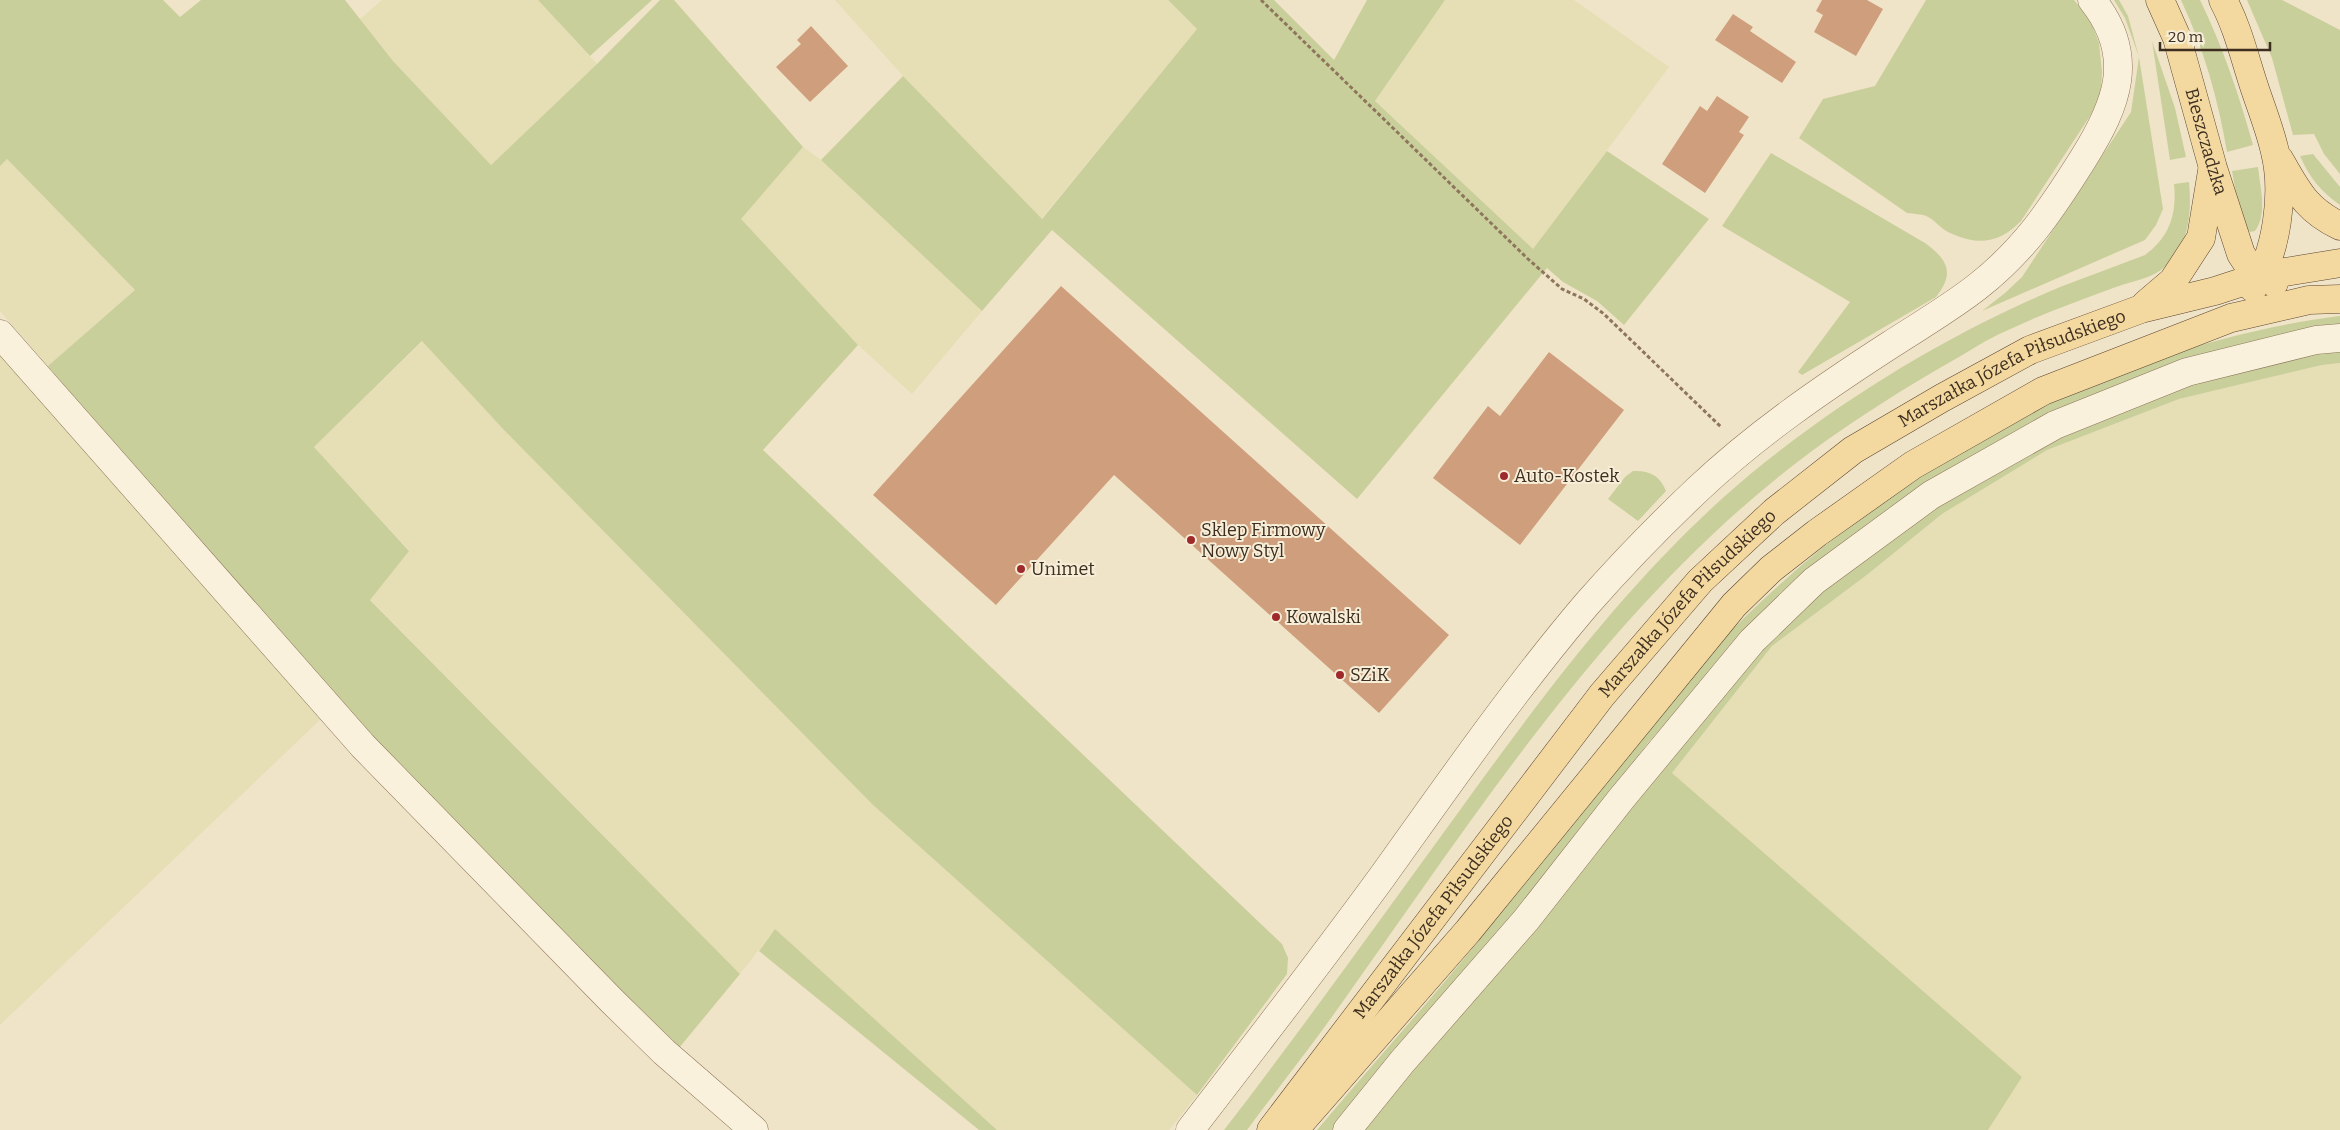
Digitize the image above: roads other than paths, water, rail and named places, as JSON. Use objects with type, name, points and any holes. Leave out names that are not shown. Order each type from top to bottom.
[{"type":"main road","name":"Bieszczadzka","points":[[2160,0],[2177,38],[2212,168],[2241,254],[2249,266],[2261,276],[2309,300]]},
{"type":"main road","points":[[2223,0],[2239,37],[2275,152],[2279,175],[2275,234],[2270,256],[2261,276],[2231,318]]},
{"type":"main road","points":[[2275,152],[2302,199],[2319,214],[2340,226]]},
{"type":"main road","points":[[2141,309],[2173,281],[2201,238],[2212,168]]},
{"type":"main road","points":[[2261,276],[2340,263]]},
{"type":"main road","name":"Marszałka Józefa Piłsudskiego","points":[[1270,1130],[1602,695],[1707,575],[1774,512],[1854,450],[1942,398],[2030,350],[2141,309],[2215,291],[2261,276]]},
{"type":"main road","name":"Bieszczadzka","points":[[2231,318],[2309,300],[2340,299]]},
{"type":"main road","name":"Marszałka Józefa Piłsudskiego","points":[[1294,1130],[1468,931],[1734,606],[1771,569],[1817,533],[1913,465],[2044,391],[2231,318]]},
{"type":"street","points":[[1190,1130],[1324,957],[1518,690],[1561,636],[1630,556],[1698,489],[1743,449],[1814,396],[1976,290],[2004,266],[2035,229],[2100,132],[2111,109],[2116,92],[2117,53],[2111,31],[2092,0]]},
{"type":"street","points":[[0,334],[363,746],[612,1001],[664,1052],[754,1130]]},
{"type":"street","points":[[1347,1130],[1402,1062],[1526,920],[1621,799],[1752,641],[1814,581],[1930,495],[2055,426],[2187,372],[2316,340],[2340,338]]},
{"type":"place","name":"Auto-Kostek","points":[[1504,476]]},
{"type":"place","name":"Sklep Firmowy Nowy Styl","points":[[1191,540]]},
{"type":"place","name":"Unimet","points":[[1021,569]]},
{"type":"place","name":"Kowalski","points":[[1276,617]]},
{"type":"place","name":"SZiK","points":[[1340,675]]}]
